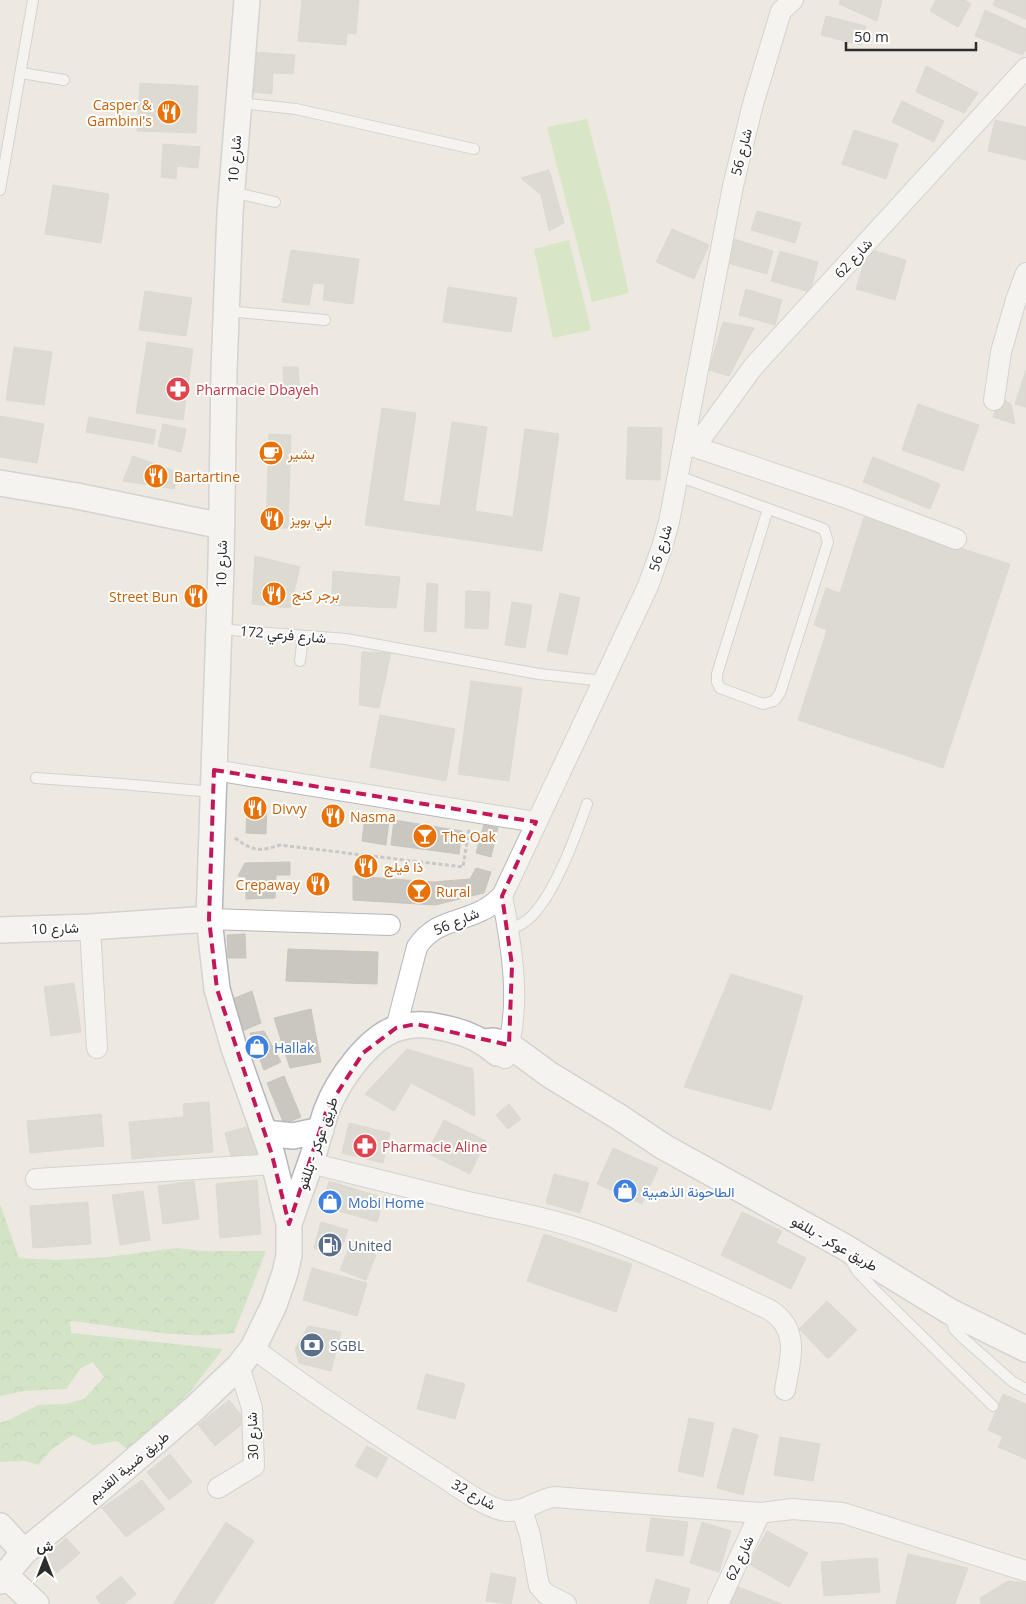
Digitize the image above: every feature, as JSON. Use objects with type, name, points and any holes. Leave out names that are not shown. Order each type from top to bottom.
[{"type":"street","name":"شارع 10","points":[[0,930],[90,927],[209,919],[227,311],[232,192],[247,0]]},
{"type":"street","name":"شارع 56","points":[[396,1028],[417,947],[424,937],[434,929],[445,924],[484,910],[502,896],[648,586],[662,547],[678,476],[690,445],[733,186],[753,104],[785,4]]},
{"type":"street","name":"شارع 62","points":[[690,445],[753,367],[1026,68]]},
{"type":"street","points":[[994,400],[1001,352],[1026,272]]},
{"type":"street","points":[[690,445],[844,497],[956,539]]},
{"type":"street","points":[[0,483],[78,496],[222,526]]},
{"type":"street","points":[[213,781],[536,822]]},
{"type":"street","points":[[500,1049],[513,1022],[514,991],[508,930],[502,896]]},
{"type":"street","points":[[246,1357],[274,1305],[285,1273],[289,1254],[289,1224],[271,1151],[234,1048],[217,989],[209,919],[390,925]]},
{"type":"street","points":[[90,927],[97,1048]]},
{"type":"street","name":"طريق عوكر - بللفو","points":[[289,1224],[327,1109],[336,1089],[348,1070],[380,1038],[396,1028],[416,1024],[452,1029],[500,1049],[550,1075],[664,1147],[842,1246],[949,1311],[1026,1349]]},
{"type":"street","points":[[36,1179],[271,1151],[293,1136],[315,1149],[399,1186],[535,1216],[646,1252],[770,1310],[778,1315],[786,1326],[792,1345],[785,1390]]},
{"type":"street","name":"شارع 30","points":[[218,1488],[254,1466],[252,1408],[246,1357]]},
{"type":"street","name":"شارع 32","points":[[246,1357],[315,1394],[486,1504],[505,1511],[522,1510]]},
{"type":"street","name":"طريق ضبية القديم","points":[[2,1578],[24,1552],[195,1408],[246,1357]]},
{"type":"street","points":[[566,1604],[546,1594],[539,1586],[528,1527],[522,1510],[544,1498],[554,1497],[760,1513],[792,1509],[843,1513],[1026,1571]]},
{"type":"street","name":"شارع 62","points":[[718,1604],[760,1513]]},
{"type":"street","points":[[0,1526],[24,1552]]},
{"type":"street","points":[[2,1578],[36,1604]]},
{"type":"lane","points":[[0,190],[33,0]]},
{"type":"lane","points":[[21,73],[64,80]]},
{"type":"lane","points":[[239,103],[296,108],[474,149]]},
{"type":"lane","points":[[232,192],[275,202]]},
{"type":"lane","points":[[227,311],[325,320]]},
{"type":"lane","points":[[678,476],[824,529],[828,542],[780,693],[774,701],[763,704],[720,688],[717,682],[717,674],[768,509]]},
{"type":"lane","name":"شارع فرعي 172","points":[[219,629],[346,639],[540,674],[604,681]]},
{"type":"lane","points":[[300,660],[304,636]]},
{"type":"lane","points":[[36,778],[121,784],[213,781]]},
{"type":"lane","points":[[508,930],[524,923],[550,891],[564,863],[587,804]]},
{"type":"lane","points":[[842,1246],[857,1271],[993,1406]]},
{"type":"lane","points":[[949,1311],[954,1328],[964,1339],[1012,1382],[1026,1389]]},
{"type":"path","points":[[235,838],[250,849],[270,848],[280,845],[463,867],[469,829],[475,826]]},
{"type":"highlighted area","points":[[214,770],[536,822],[502,896],[512,965],[509,1045],[416,1024],[396,1028],[363,1053],[327,1109],[289,1224],[272,1155],[217,989],[209,919]]},
{"type":"green space","points":[[587,119],[610,207],[629,293],[592,302],[547,127]]},
{"type":"green space","points":[[569,240],[591,330],[553,338],[534,249]]},
{"type":"green space","points":[[0,1204],[19,1258],[57,1260],[107,1257],[177,1248],[204,1251],[266,1251],[234,1333],[214,1335],[173,1334],[70,1321],[71,1333],[223,1349],[186,1397],[127,1449],[117,1441],[93,1445],[73,1435],[52,1449],[38,1465],[26,1461],[0,1462],[0,1422],[7,1421],[38,1405],[66,1404],[84,1399],[104,1377],[93,1362],[81,1368],[66,1389],[24,1391],[0,1396]]},
{"type":"building","points":[[302,0],[359,0],[356,34],[347,33],[346,45],[298,41]]},
{"type":"building","points":[[840,0],[882,0],[877,21],[839,4]]},
{"type":"building","points":[[936,0],[965,0],[971,4],[958,27],[930,11]]},
{"type":"building","points":[[995,0],[1026,0],[1026,19],[993,5]]},
{"type":"building","points":[[985,10],[1026,29],[1026,50],[1022,55],[975,36]]},
{"type":"building","points":[[826,16],[866,26],[861,45],[821,35]]},
{"type":"building","points":[[256,52],[295,55],[293,74],[273,73],[272,94],[253,92]]},
{"type":"building","points":[[926,66],[978,93],[964,113],[916,92]]},
{"type":"building","points":[[140,83],[198,86],[196,133],[137,131]]},
{"type":"building","points":[[902,101],[944,121],[934,142],[892,122]]},
{"type":"building","points":[[995,120],[1026,127],[1026,160],[988,151]]},
{"type":"building","points":[[854,130],[898,144],[886,179],[842,164]]},
{"type":"building","points":[[163,144],[200,147],[198,168],[177,166],[176,179],[161,177]]},
{"type":"building","points":[[549,170],[564,223],[549,231],[541,195],[521,178]]},
{"type":"building","points":[[53,185],[109,194],[101,243],[45,234]]},
{"type":"building","points":[[757,211],[801,223],[795,243],[751,230]]},
{"type":"building","points":[[672,229],[709,245],[694,279],[656,262]]},
{"type":"building","points":[[734,239],[773,251],[767,274],[727,263]]},
{"type":"building","points":[[868,249],[906,260],[895,300],[856,289]]},
{"type":"building","points":[[291,250],[359,259],[353,304],[323,300],[325,284],[313,283],[309,305],[282,302]]},
{"type":"building","points":[[780,251],[818,262],[810,292],[771,281]]},
{"type":"building","points":[[448,287],[517,298],[511,332],[443,322]]},
{"type":"building","points":[[746,289],[782,300],[775,325],[739,315]]},
{"type":"building","points":[[145,291],[192,298],[186,336],[139,330]]},
{"type":"building","points":[[723,322],[754,328],[729,376],[709,370]]},
{"type":"building","points":[[147,342],[193,349],[183,420],[136,413]]},
{"type":"building","points":[[14,347],[52,352],[44,405],[6,400]]},
{"type":"building","points":[[283,367],[298,367],[300,397],[284,397]]},
{"type":"building","points":[[1026,370],[1026,407],[1015,404]]},
{"type":"building","points":[[1000,397],[1011,404],[1015,424],[993,417]]},
{"type":"building","points":[[918,404],[979,425],[963,471],[902,450]]},
{"type":"building","points":[[382,408],[416,413],[403,501],[440,506],[452,422],[487,427],[475,511],[513,517],[525,429],[559,434],[542,551],[365,525]]},
{"type":"building","points":[[0,416],[44,424],[37,463],[0,457]]},
{"type":"building","points":[[89,417],[156,430],[153,444],[86,432]]},
{"type":"building","points":[[163,424],[186,429],[181,452],[158,446]]},
{"type":"building","points":[[628,427],[662,428],[660,480],[626,479]]},
{"type":"building","points":[[269,434],[291,435],[288,528],[266,529]]},
{"type":"building","points":[[133,456],[180,473],[174,489],[123,481]]},
{"type":"building","points":[[873,457],[940,484],[930,509],[863,482]]},
{"type":"building","points":[[864,517],[1010,564],[943,768],[798,720],[827,630],[814,625],[826,588],[840,593]]},
{"type":"building","points":[[255,556],[300,567],[290,608],[252,604]]},
{"type":"building","points":[[333,571],[400,577],[396,608],[331,605]]},
{"type":"building","points":[[427,583],[438,584],[436,632],[424,631]]},
{"type":"building","points":[[466,591],[490,592],[488,629],[465,628]]},
{"type":"building","points":[[560,593],[580,598],[567,655],[547,651]]},
{"type":"building","points":[[512,602],[532,605],[525,648],[505,645]]},
{"type":"building","points":[[362,652],[391,653],[379,708],[359,705]]},
{"type":"building","points":[[471,681],[522,688],[509,781],[458,774]]},
{"type":"building","points":[[380,715],[455,729],[446,781],[370,767]]},
{"type":"building","points":[[247,804],[267,805],[266,834],[246,833]]},
{"type":"building","points":[[365,816],[389,820],[386,845],[362,841]]},
{"type":"building","points":[[394,820],[462,831],[459,854],[391,845]]},
{"type":"building","points":[[484,824],[498,828],[491,857],[476,853]]},
{"type":"building","points":[[290,862],[290,875],[276,875],[275,898],[246,899],[246,877],[238,876],[245,863]]},
{"type":"building","points":[[476,868],[491,872],[484,893],[435,905],[353,900],[353,876],[433,882],[470,879]]},
{"type":"building","points":[[245,934],[246,958],[228,958],[227,935]]},
{"type":"building","points":[[288,949],[378,952],[377,984],[286,981]]},
{"type":"building","points":[[731,974],[803,996],[771,1110],[684,1087]]},
{"type":"building","points":[[74,983],[81,1032],[51,1036],[44,987]]},
{"type":"building","points":[[252,991],[261,1023],[238,1033],[230,1000]]},
{"type":"building","points":[[311,1009],[321,1062],[290,1068],[274,1018]]},
{"type":"building","points":[[264,1031],[281,1062],[264,1070],[250,1033]]},
{"type":"building","points":[[407,1049],[473,1069],[475,1116],[411,1083],[394,1111],[365,1094]]},
{"type":"building","points":[[284,1076],[301,1117],[284,1124],[267,1083]]},
{"type":"building","points":[[209,1102],[213,1152],[132,1159],[129,1122],[184,1117],[183,1104]]},
{"type":"building","points":[[509,1104],[521,1119],[508,1129],[496,1115]]},
{"type":"building","points":[[101,1114],[104,1146],[30,1153],[27,1121]]},
{"type":"building","points":[[444,1120],[486,1141],[470,1174],[427,1153]]},
{"type":"building","points":[[349,1123],[390,1133],[383,1163],[342,1153]]},
{"type":"building","points":[[250,1126],[257,1154],[232,1160],[225,1133]]},
{"type":"building","points":[[613,1148],[658,1168],[642,1204],[597,1184]]},
{"type":"building","points":[[554,1174],[589,1183],[580,1213],[546,1203]]},
{"type":"building","points":[[257,1180],[261,1234],[220,1238],[216,1184]]},
{"type":"building","points":[[194,1181],[199,1219],[163,1224],[158,1186]]},
{"type":"building","points":[[329,1181],[384,1198],[377,1222],[322,1206]]},
{"type":"building","points":[[143,1191],[150,1240],[120,1245],[112,1195]]},
{"type":"building","points":[[88,1202],[91,1244],[33,1248],[30,1206]]},
{"type":"building","points":[[742,1212],[782,1231],[776,1243],[806,1258],[791,1289],[721,1255]]},
{"type":"building","points":[[321,1222],[348,1230],[339,1255],[314,1248]]},
{"type":"building","points":[[544,1234],[632,1264],[616,1312],[527,1281]]},
{"type":"building","points":[[350,1245],[376,1255],[366,1280],[340,1270]]},
{"type":"building","points":[[312,1268],[367,1283],[357,1316],[303,1300]]},
{"type":"building","points":[[827,1301],[857,1330],[828,1359],[799,1329]]},
{"type":"building","points":[[308,1326],[341,1332],[331,1371],[299,1363],[295,1349]]},
{"type":"building","points":[[426,1374],[465,1384],[455,1419],[417,1409]]},
{"type":"building","points":[[1003,1394],[1026,1404],[1026,1459],[998,1447],[1003,1437],[988,1430]]},
{"type":"building","points":[[229,1400],[246,1421],[215,1446],[198,1425]]},
{"type":"building","points":[[689,1418],[714,1423],[703,1477],[678,1471]]},
{"type":"building","points":[[733,1428],[758,1435],[743,1495],[717,1488]]},
{"type":"building","points":[[780,1437],[820,1444],[813,1481],[774,1475]]},
{"type":"building","points":[[367,1446],[388,1458],[377,1478],[355,1466]]},
{"type":"building","points":[[170,1454],[192,1482],[169,1500],[147,1472]]},
{"type":"building","points":[[142,1480],[165,1509],[126,1537],[102,1508]]},
{"type":"building","points":[[651,1518],[688,1522],[683,1556],[646,1551]]},
{"type":"building","points":[[226,1522],[254,1541],[213,1604],[173,1604]]},
{"type":"building","points":[[702,1522],[731,1531],[719,1572],[690,1563]]},
{"type":"building","points":[[767,1531],[808,1553],[789,1587],[749,1564]]},
{"type":"building","points":[[66,1538],[80,1553],[57,1573],[44,1558]]},
{"type":"building","points":[[908,1554],[968,1568],[955,1604],[896,1604]]},
{"type":"building","points":[[877,1558],[880,1592],[824,1596],[821,1562]]},
{"type":"building","points":[[491,1573],[516,1578],[511,1604],[486,1601]]},
{"type":"building","points":[[121,1576],[136,1594],[124,1604],[101,1604],[96,1597]]},
{"type":"building","points":[[656,1579],[690,1589],[686,1604],[649,1604]]},
{"type":"building","points":[[1008,1581],[1026,1583],[1026,1604],[981,1604],[980,1598]]},
{"type":"building","points":[[736,1586],[782,1604],[729,1604]]},
{"type":"place","name":"Casper & Gambini's","points":[[169,112]]},
{"type":"place","name":"Pharmacie Dbayeh","points":[[178,389]]},
{"type":"place","name":"بشير","points":[[271,453]]},
{"type":"place","name":"Bartartine","points":[[156,476]]},
{"type":"place","name":"بلي بويز","points":[[272,519]]},
{"type":"place","name":"برجر كنج","points":[[274,594]]},
{"type":"place","name":"Street Bun","points":[[196,596]]},
{"type":"place","name":"Divvy","points":[[255,808]]},
{"type":"place","name":"Nasma","points":[[333,816]]},
{"type":"place","name":"The Oak","points":[[425,836]]},
{"type":"place","name":"ذا فيلج","points":[[366,866]]},
{"type":"place","name":"Crepaway","points":[[318,884]]},
{"type":"place","name":"Rural","points":[[419,891]]},
{"type":"place","name":"Hallak","points":[[257,1047]]},
{"type":"place","name":"Pharmacie Aline","points":[[365,1146]]},
{"type":"place","name":"الطاحونة الذهبية","points":[[625,1191]]},
{"type":"place","name":"Mobi Home","points":[[330,1202]]},
{"type":"place","name":"United","points":[[330,1245]]},
{"type":"place","name":"SGBL","points":[[312,1345]]}]
